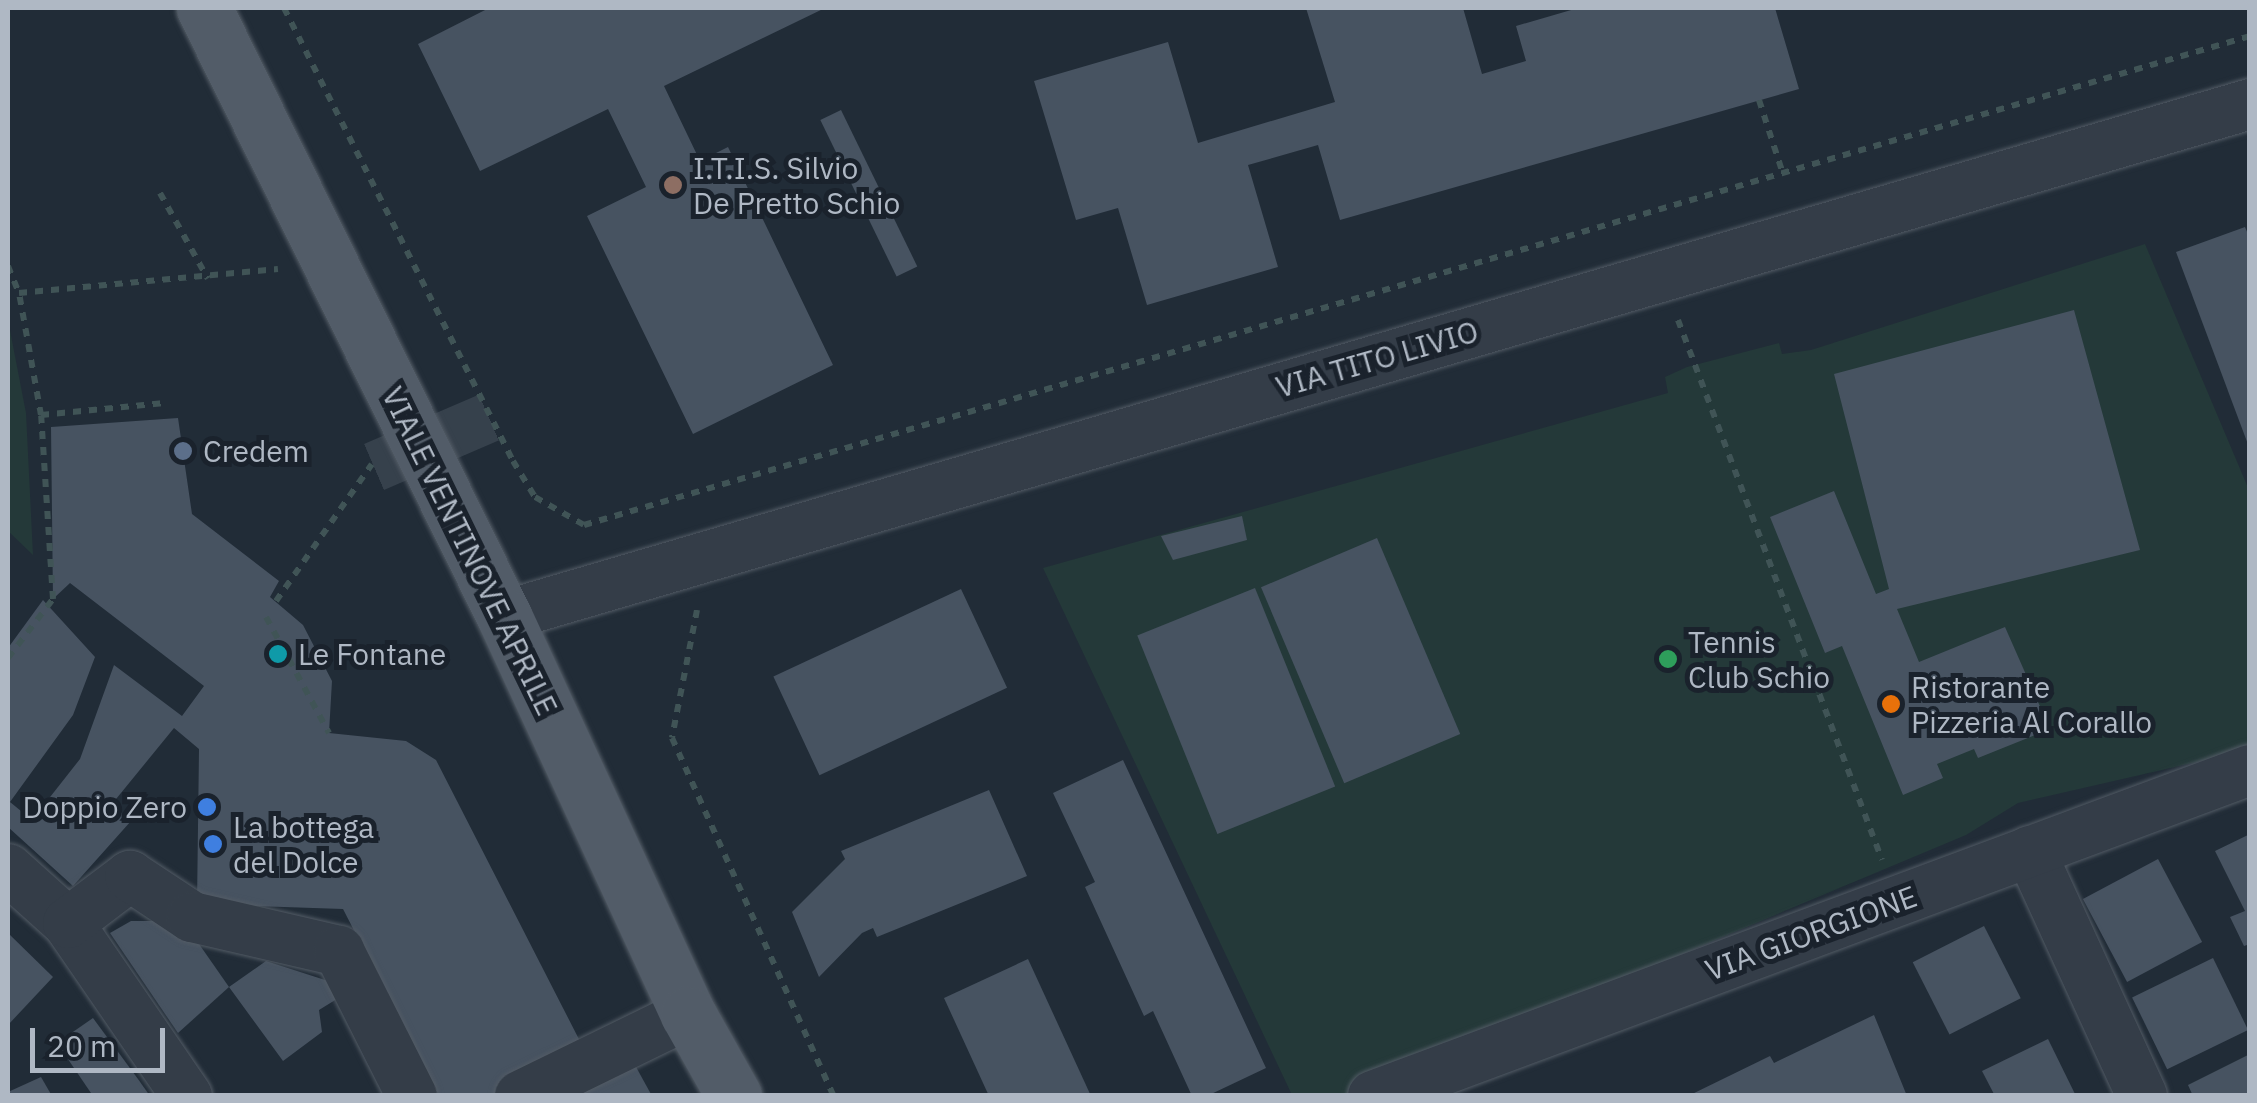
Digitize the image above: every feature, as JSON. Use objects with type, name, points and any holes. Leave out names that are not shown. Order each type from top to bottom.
[{"type":"main road","name":"VIALE VENTINOVE APRILE","points":[[204,8],[504,616],[688,1014],[734,1096]]},
{"type":"street","name":"VIA TITO LIVIO","points":[[504,616],[2250,104]]},
{"type":"street","name":"VIA GIORGIONE","points":[[1373,1096],[2250,770]]},
{"type":"street","points":[[2030,851],[2142,1096]]},
{"type":"street","points":[[8,869],[68,922],[187,1096]]},
{"type":"street","points":[[68,922],[130,876],[192,917],[339,950],[412,1096]]},
{"type":"street","points":[[520,1096],[688,1014]]},
{"type":"path","points":[[284,8],[513,461],[535,497],[584,526],[2250,36]]},
{"type":"path","points":[[1759,100],[1783,174]]},
{"type":"path","points":[[160,194],[208,279]]},
{"type":"path","points":[[19,293],[208,279],[329,262]]},
{"type":"path","points":[[8,266],[19,293],[41,414],[53,599],[8,658]]},
{"type":"path","points":[[1662,276],[1898,900]]},
{"type":"path","points":[[41,414],[164,403]]},
{"type":"path","points":[[276,601],[374,467]]},
{"type":"path","points":[[699,602],[672,738],[834,1096]]},
{"type":"path","points":[[266,617],[329,733]]},
{"type":"green space","name":"Tennis Club Schio","points":[[2145,244],[2249,490],[2249,750],[2018,803],[1966,835],[1346,1095],[1292,1095],[1043,568],[1668,393],[1665,377],[1687,367],[1779,343],[1782,354],[1811,350]]},
{"type":"green space","points":[[8,320],[26,413],[33,555],[8,531]]},
{"type":"building","points":[[489,8],[825,8],[664,86],[700,161],[728,147],[833,365],[693,434],[587,216],[646,187],[608,109],[480,171],[418,44]]},
{"type":"building","points":[[1306,8],[1463,8],[1482,74],[1526,61],[1516,26],[1578,8],[1775,8],[1799,89],[1340,220],[1318,145],[1248,165],[1278,267],[1147,305],[1118,208],[1076,220],[1034,81],[1168,42],[1198,143],[1335,102]]},
{"type":"building","points":[[841,110],[917,266],[897,276],[820,120]]},
{"type":"building","points":[[2245,227],[2250,239],[2249,447],[2176,252]]},
{"type":"building","points":[[2074,310],[2140,550],[1897,609],[1919,662],[2005,627],[2050,729],[1978,758],[1974,749],[1937,764],[1943,778],[1903,795],[1842,646],[1825,653],[1770,517],[1834,491],[1876,594],[1889,589],[1834,374]]},
{"type":"building","points":[[178,418],[192,514],[279,581],[270,597],[303,625],[332,681],[329,733],[406,741],[436,760],[584,1049],[495,1096],[439,1096],[343,909],[197,904],[199,749],[174,728],[112,804],[131,821],[73,886],[8,827],[8,648],[43,600],[95,657],[73,715],[10,802],[32,820],[80,759],[114,665],[182,716],[204,686],[70,583],[53,599],[51,427]]},
{"type":"building","points":[[1242,516],[1247,540],[1173,560],[1161,536]]},
{"type":"building","points":[[1377,538],[1460,734],[1344,783],[1261,587]]},
{"type":"building","points":[[1255,588],[1335,786],[1217,834],[1137,636]]},
{"type":"building","points":[[961,589],[1007,688],[819,775],[773,676]]},
{"type":"building","points":[[1123,760],[1266,1068],[1207,1096],[1192,1096],[1153,1011],[1144,1016],[1085,887],[1095,882],[1053,793]]},
{"type":"building","points":[[989,790],[1027,876],[877,937],[873,928],[862,933],[819,977],[792,912],[845,859],[841,851]]},
{"type":"building","points":[[2250,834],[2250,944],[2244,946],[2230,917],[2245,911],[2215,851]]},
{"type":"building","points":[[2158,859],[2202,942],[2127,982],[2083,899]]},
{"type":"building","points":[[131,921],[183,921],[229,987],[178,1033],[110,933]]},
{"type":"building","points":[[1984,926],[2021,998],[1949,1034],[1913,962]]},
{"type":"building","points":[[8,933],[53,977],[8,1025]]},
{"type":"building","points":[[2213,958],[2248,1030],[2167,1069],[2132,997]]},
{"type":"building","points":[[1028,959],[1091,1096],[989,1096],[944,998]]},
{"type":"building","points":[[266,961],[353,989],[319,1010],[322,1032],[283,1061],[229,987]]},
{"type":"building","points":[[1874,1015],[1907,1096],[1688,1096],[1770,1056],[1774,1063]]},
{"type":"building","points":[[93,1018],[150,1096],[93,1096],[57,1043]]},
{"type":"building","points":[[2048,1039],[2075,1094],[1995,1096],[1982,1071]]},
{"type":"building","points":[[2248,1055],[2250,1096],[2193,1096],[2188,1085]]},
{"type":"building","points":[[630,1056],[652,1096],[558,1096]]},
{"type":"building","points":[[41,1077],[52,1096],[8,1096],[8,1092]]},
{"type":"tunnel","points":[[374,467],[490,417]]},
{"type":"place","name":"I.T.I.S. Silvio De Pretto Schio","points":[[673,185]]},
{"type":"place","name":"Credem","points":[[183,451]]},
{"type":"place","name":"Le Fontane","points":[[278,654]]},
{"type":"place","name":"Tennis Club Schio","points":[[1668,659]]},
{"type":"place","name":"Ristorante Pizzeria Al Corallo","points":[[1891,704]]},
{"type":"place","name":"Doppio Zero","points":[[207,807]]},
{"type":"place","name":"La bottega del Dolce","points":[[213,844]]}]
